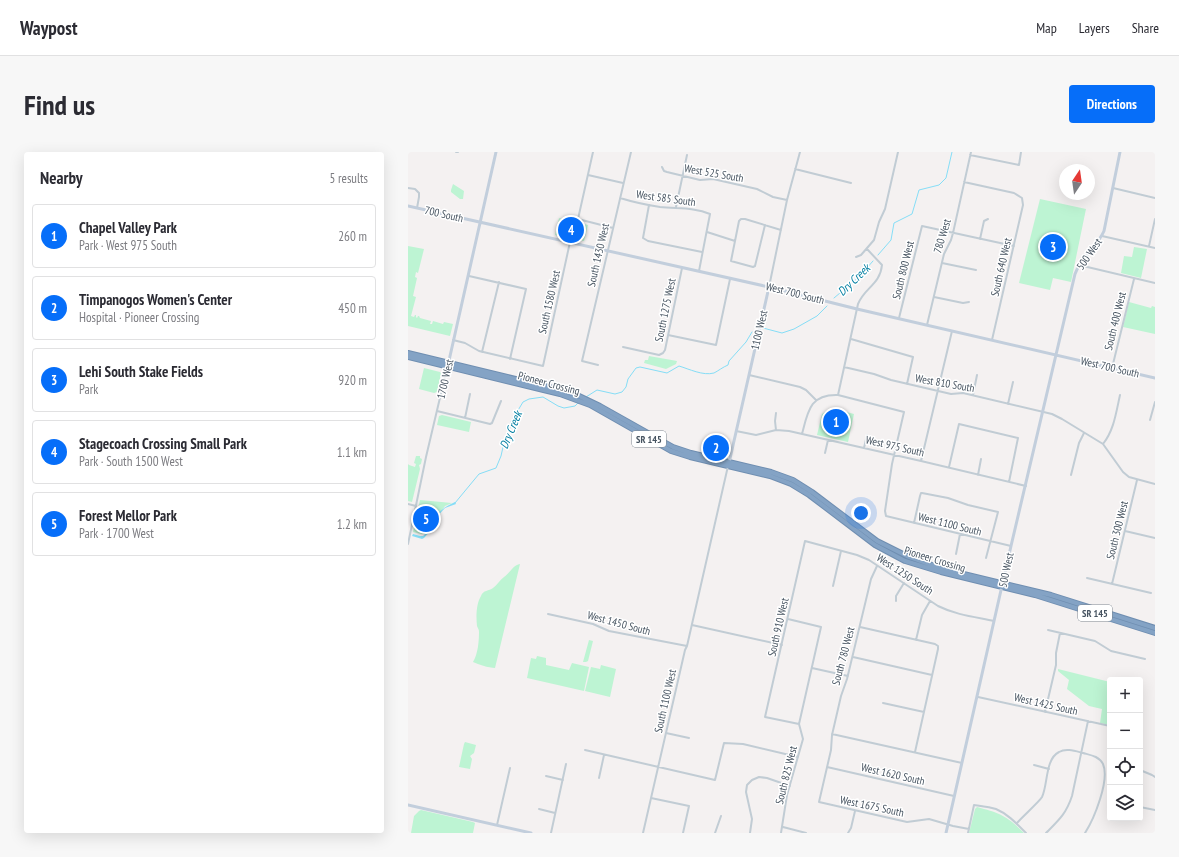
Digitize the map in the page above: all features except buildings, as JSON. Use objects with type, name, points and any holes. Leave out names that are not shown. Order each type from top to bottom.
[{"type":"highway","name":"SR 145","points":[[408,353],[442,361],[448,365]]},
{"type":"highway","name":"Pioneer Crossing","points":[[408,357],[561,390],[600,406],[673,447],[722,463],[770,476],[791,484],[809,495],[875,545],[906,561],[941,572],[1051,595],[1155,628]]},
{"type":"highway","name":"Pioneer Crossing","points":[[1003,584],[1155,633]]},
{"type":"street","name":"1700 West","points":[[408,544],[496,152]]},
{"type":"street","points":[[593,152],[578,219],[613,228]]},
{"type":"street","name":"South 1430 West","points":[[598,365],[582,361],[631,152]]},
{"type":"street","name":"1100 West","points":[[720,503],[769,287],[787,200],[800,152]]},
{"type":"street","points":[[856,257],[861,256],[874,240],[876,235],[879,222],[885,209],[898,152]]},
{"type":"street","points":[[971,153],[1019,165],[1021,152]]},
{"type":"street","name":"500 West","points":[[946,833],[1075,274],[1079,265],[1102,236],[1106,225],[1120,152]]},
{"type":"street","name":"780 West","points":[[927,325],[944,254],[953,233],[971,153]]},
{"type":"street","points":[[676,207],[687,154]]},
{"type":"street","name":"West 525 South","points":[[662,167],[664,171],[682,176],[700,180],[714,179],[757,189],[773,197],[787,200]]},
{"type":"street","points":[[796,169],[851,183]]},
{"type":"street","points":[[588,175],[624,183]]},
{"type":"street","name":"South 640 West","points":[[964,182],[1014,193],[1022,198],[1023,205],[992,340]]},
{"type":"street","points":[[408,188],[415,189],[419,193],[420,197],[417,208]]},
{"type":"street","points":[[1113,188],[1155,198]]},
{"type":"street","name":"West 585 South","points":[[620,198],[662,207],[688,208],[710,214],[707,232]]},
{"type":"street","points":[[649,205],[643,238],[702,252]]},
{"type":"street","name":"700 South","points":[[408,206],[480,222]]},
{"type":"street","points":[[765,225],[755,266],[753,267],[731,261],[739,221],[741,219],[745,219],[765,225],[781,230]]},
{"type":"street","points":[[980,239],[984,221],[988,219]]},
{"type":"street","points":[[1149,246],[1155,219]]},
{"type":"street","name":"West 700 South","points":[[480,222],[769,287],[857,309],[1155,378]]},
{"type":"street","name":"South 800 West","points":[[899,318],[922,226],[953,233]]},
{"type":"street","points":[[699,272],[707,232],[735,242]]},
{"type":"street","points":[[953,233],[1014,246]]},
{"type":"street","points":[[1102,236],[1155,248]]},
{"type":"street","name":"South 1580 West","points":[[510,359],[543,366],[570,242]]},
{"type":"street","points":[[838,395],[859,301],[880,276],[882,270],[882,265],[867,249]]},
{"type":"street","points":[[942,263],[976,270]]},
{"type":"street","points":[[1079,265],[1155,283]]},
{"type":"street","name":"South 1275 West","points":[[623,347],[659,355],[665,350],[682,268]]},
{"type":"street","points":[[453,340],[464,343],[475,350],[510,359],[526,289],[468,276]]},
{"type":"street","points":[[668,335],[716,345],[730,279]]},
{"type":"street","name":"South 400 West","points":[[1112,368],[1134,279]]},
{"type":"street","points":[[482,352],[499,282]]},
{"type":"street","points":[[934,297],[963,303],[969,302]]},
{"type":"street","points":[[921,461],[952,330]]},
{"type":"street","points":[[850,339],[913,356],[907,384]]},
{"type":"street","name":"West 810 South","points":[[844,367],[951,394],[963,393],[1043,412],[1062,419],[1103,444]]},
{"type":"street","points":[[749,375],[800,387],[806,390],[816,400]]},
{"type":"street","points":[[973,396],[977,375]]},
{"type":"street","points":[[1008,404],[1013,382]]},
{"type":"street","points":[[465,418],[470,394]]},
{"type":"street","points":[[802,434],[807,413],[812,404],[821,397],[838,395],[904,412],[894,454]]},
{"type":"street","points":[[1120,395],[1114,425],[1110,435],[1103,444],[1129,478],[1155,484]]},
{"type":"street","points":[[437,411],[490,424],[492,423],[501,401]]},
{"type":"street","points":[[1150,420],[1155,402]]},
{"type":"street","points":[[776,413],[776,430]]},
{"type":"street","points":[[949,467],[959,424],[1018,438],[1009,482]]},
{"type":"street","name":"West 975 South","points":[[736,431],[756,435],[776,430],[784,430],[894,454],[1026,486]]},
{"type":"street","points":[[1071,475],[1079,443],[1084,433]]},
{"type":"street","points":[[864,448],[867,435]]},
{"type":"street","points":[[825,453],[828,440]]},
{"type":"street","name":"West 1100 South","points":[[894,454],[885,511],[886,516],[1011,546]]},
{"type":"street","points":[[978,475],[982,459]]},
{"type":"street","name":"South 300 West","points":[[1112,584],[1137,480]]},
{"type":"street","points":[[914,523],[921,494],[924,493],[998,512],[986,558]]},
{"type":"street","name":"South 1100 West","points":[[643,833],[720,503]]},
{"type":"street","points":[[408,504],[416,506]]},
{"type":"street","points":[[1125,531],[1155,538]]},
{"type":"street","points":[[956,554],[960,534]]},
{"type":"street","name":"West 1250 South","points":[[805,542],[857,555],[878,566],[946,610],[994,621]]},
{"type":"street","name":"South 910 West","points":[[799,724],[765,717],[805,542]]},
{"type":"street","points":[[833,586],[841,551]]},
{"type":"street","name":"South 780 West","points":[[818,802],[827,767],[832,734],[848,676],[871,579],[878,566]]},
{"type":"street","points":[[1087,578],[1151,593]]},
{"type":"street","points":[[896,601],[896,596],[904,583]]},
{"type":"street","points":[[916,640],[922,615],[930,601]]},
{"type":"street","name":"West 1450 South","points":[[548,614],[593,624],[609,631],[687,646]]},
{"type":"street","name":"South 825 West","points":[[781,833],[787,795],[803,739],[799,724],[821,627],[788,619]]},
{"type":"street","points":[[692,625],[782,645]]},
{"type":"street","points":[[860,627],[935,644],[938,646],[915,752]]},
{"type":"street","points":[[1048,630],[1094,641],[1111,652],[1145,659]]},
{"type":"street","points":[[1045,712],[1056,665],[1056,653],[1060,634]]},
{"type":"street","points":[[853,656],[932,675]]},
{"type":"street","points":[[812,668],[848,676]]},
{"type":"street","name":"West 1425 South","points":[[978,697],[1107,725]]},
{"type":"street","points":[[883,703],[924,712]]},
{"type":"street","points":[[1046,833],[1062,817],[1069,806],[1088,721]]},
{"type":"street","points":[[666,733],[689,738]]},
{"type":"street","points":[[832,734],[962,763]]},
{"type":"street","points":[[585,750],[715,780],[724,743],[743,744],[798,757]]},
{"type":"street","points":[[1017,823],[1042,797],[1049,769],[1054,757],[1058,752],[1071,750],[1094,756],[1103,763],[1105,775],[1094,816],[1084,833]]},
{"type":"street","points":[[598,778],[604,754]]},
{"type":"street","points":[[551,833],[566,764]]},
{"type":"street","points":[[1034,765],[1049,769]]},
{"type":"street","name":"West 1620 South","points":[[827,767],[955,796]]},
{"type":"street","points":[[497,825],[510,768]]},
{"type":"street","points":[[1143,771],[1155,777]]},
{"type":"street","points":[[546,776],[563,780]]},
{"type":"street","points":[[750,833],[752,818],[746,792],[747,785],[752,780],[759,777],[767,778],[790,786]]},
{"type":"street","points":[[651,798],[689,806],[682,833]]},
{"type":"street","name":"West 1675 South","points":[[818,802],[907,822],[928,819],[969,829]]},
{"type":"street","points":[[408,805],[531,833]]},
{"type":"street","points":[[968,833],[974,805],[995,809],[1006,814],[1026,833]]},
{"type":"street","points":[[1143,808],[1155,810]]},
{"type":"street","points":[[539,809],[555,813]]},
{"type":"street","points":[[848,833],[851,828],[855,811]]},
{"type":"street","points":[[716,833],[721,816]]},
{"type":"street","points":[[783,827],[806,833]]},
{"type":"green space","points":[[453,184],[464,191],[463,199],[460,199],[451,192]]},
{"type":"green space","points":[[1040,199],[1086,209],[1071,282],[1053,278],[1050,290],[1019,283]]},
{"type":"green space","points":[[559,218],[588,225],[584,241],[555,235]]},
{"type":"green space","points":[[408,246],[424,249],[418,273],[416,272],[415,277],[417,278],[413,296],[416,297],[411,316],[414,317],[416,315],[417,318],[419,316],[420,318],[431,321],[430,324],[432,324],[433,321],[443,324],[444,322],[453,324],[450,336],[408,326]]},
{"type":"green space","points":[[1134,247],[1147,249],[1141,278],[1121,273],[1124,256],[1132,257]]},
{"type":"green space","points":[[1129,302],[1151,308],[1152,306],[1155,307],[1155,334],[1123,327]]},
{"type":"green space","points":[[649,356],[677,361],[676,364],[666,369],[644,363],[645,360],[648,360]]},
{"type":"green space","points":[[424,368],[440,372],[441,374],[437,392],[434,393],[419,389]]},
{"type":"green space","points":[[831,408],[854,414],[848,442],[817,435],[822,414]]},
{"type":"green space","points":[[442,415],[471,422],[469,432],[437,425],[439,416]]},
{"type":"green space","points":[[416,456],[420,456],[422,459],[421,464],[419,465],[420,469],[412,502],[408,501],[408,464],[415,467],[416,464],[414,463]]},
{"type":"green space","points":[[420,500],[452,503],[445,506],[425,534],[413,532]]},
{"type":"green space","points":[[520,564],[495,668],[486,667],[473,662],[478,643],[479,631],[477,626],[477,607],[479,599],[483,593],[493,588],[513,567]]},
{"type":"green space","points":[[589,640],[593,641],[588,661],[583,662]]},
{"type":"green space","points":[[537,656],[546,658],[546,665],[569,670],[572,663],[589,667],[584,691],[527,678],[531,658],[536,659]]},
{"type":"green space","points":[[601,665],[616,669],[610,697],[585,691],[591,667],[600,669]]},
{"type":"green space","points":[[1058,669],[1107,681],[1107,724],[1100,723],[1102,709],[1089,706],[1067,689],[1069,680],[1058,671]]},
{"type":"green space","points":[[465,742],[476,745],[474,753],[470,756],[472,759],[470,769],[459,767]]},
{"type":"green space","points":[[977,807],[1003,816],[1024,833],[969,833],[975,809]]},
{"type":"green space","points":[[421,810],[473,822],[475,823],[473,833],[411,833],[414,816]]},
{"type":"water","points":[[455,502],[456,504],[445,508],[433,521],[431,530],[424,538],[422,539],[412,536],[413,534],[423,536],[434,518],[439,512],[445,507]]},
{"type":"waterway","name":"Dry Creek","points":[[878,255],[891,240],[894,223],[912,214],[919,190],[939,185],[946,178],[952,152]]},
{"type":"waterway","name":"Dry Creek","points":[[834,298],[859,277],[873,261]]},
{"type":"waterway","name":"Dry Creek","points":[[763,328],[782,333],[794,329],[817,316],[827,306]]},
{"type":"waterway","name":"Dry Creek","points":[[586,397],[597,390],[615,394],[622,392],[626,387],[628,379],[636,368],[640,367],[667,373],[679,366],[701,373],[714,373],[728,365],[729,361],[746,342],[752,332]]},
{"type":"waterway","name":"Dry Creek","points":[[455,503],[479,474],[496,468],[508,436],[511,422],[523,402],[529,399],[543,397],[564,408],[575,406],[579,402]]},
{"type":"place","name":"Stagecoach Crossing Small Park","points":[[571,230]]},
{"type":"place","name":"Lehi South Stake Fields","points":[[1053,247]]},
{"type":"place","name":"Chapel Valley Park","points":[[836,422]]},
{"type":"place","name":"Timpanogos Women's Center","points":[[716,448]]},
{"type":"place","name":"Forest Mellor Park","points":[[426,519]]}]
